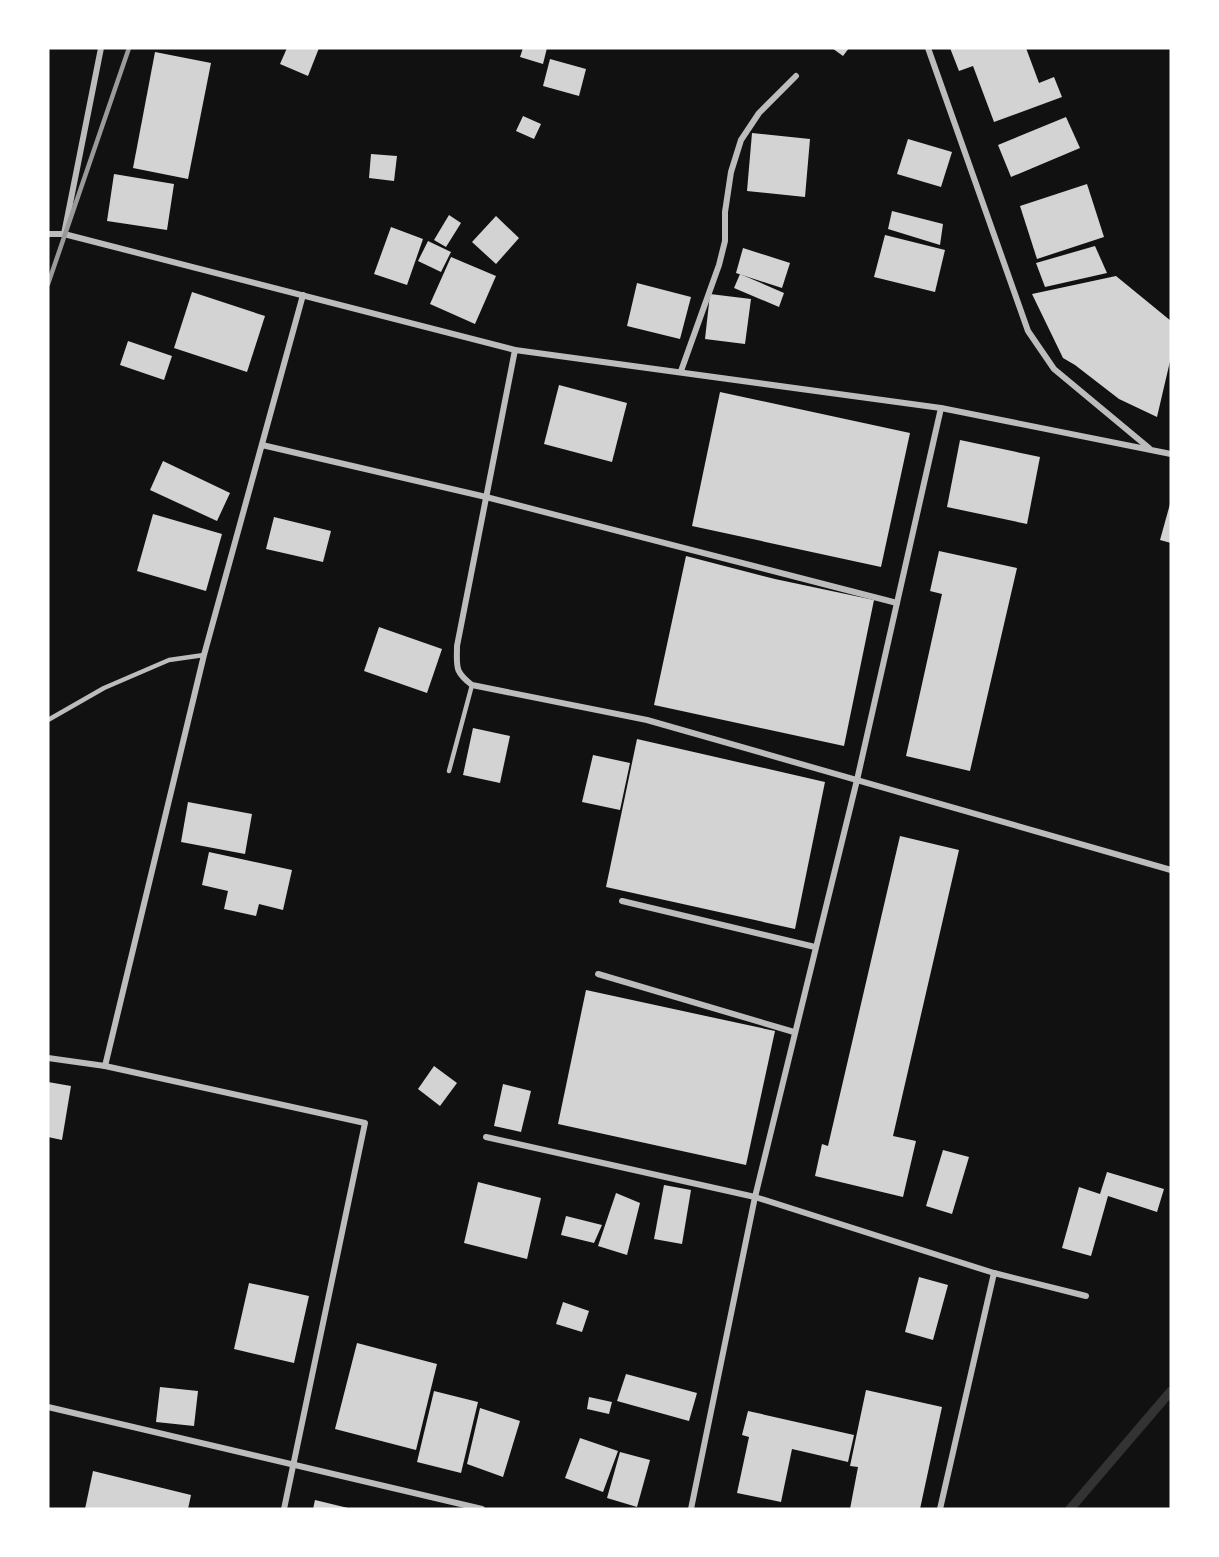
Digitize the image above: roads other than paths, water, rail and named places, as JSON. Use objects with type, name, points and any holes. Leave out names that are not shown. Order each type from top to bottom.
[{"type":"street","points":[[64,234],[101,48]]},
{"type":"street","points":[[928,48],[1028,330],[1054,369],[1149,448]]},
{"type":"street","points":[[681,371],[719,265],[725,241],[725,212],[731,172],[741,140],[759,113],[796,76]]},
{"type":"street","points":[[48,234],[64,234],[515,350],[941,408],[1171,454]]},
{"type":"street","points":[[105,1066],[204,655],[303,295]]},
{"type":"street","points":[[515,350],[457,646],[457,667],[460,676],[472,685],[647,720],[1171,870]]},
{"type":"street","points":[[691,1509],[755,1197],[857,780],[941,408]]},
{"type":"street","points":[[262,445],[486,497],[897,603]]},
{"type":"street","points":[[622,902],[815,947]]},
{"type":"street","points":[[598,974],[794,1032]]},
{"type":"street","points":[[48,1058],[105,1066],[365,1122],[284,1509]]},
{"type":"street","points":[[486,1137],[755,1197],[994,1273],[1086,1296]]},
{"type":"street","points":[[939,1509],[994,1273]]},
{"type":"street","points":[[48,1407],[293,1464],[459,1506],[482,1509]]},
{"type":"lane","points":[[48,720],[104,688],[169,660],[204,655]]},
{"type":"lane","points":[[449,771],[472,685]]},
{"type":"waterway","points":[[1070,1509],[1171,1391]]},
{"type":"railway","points":[[48,284],[129,48]]}]
